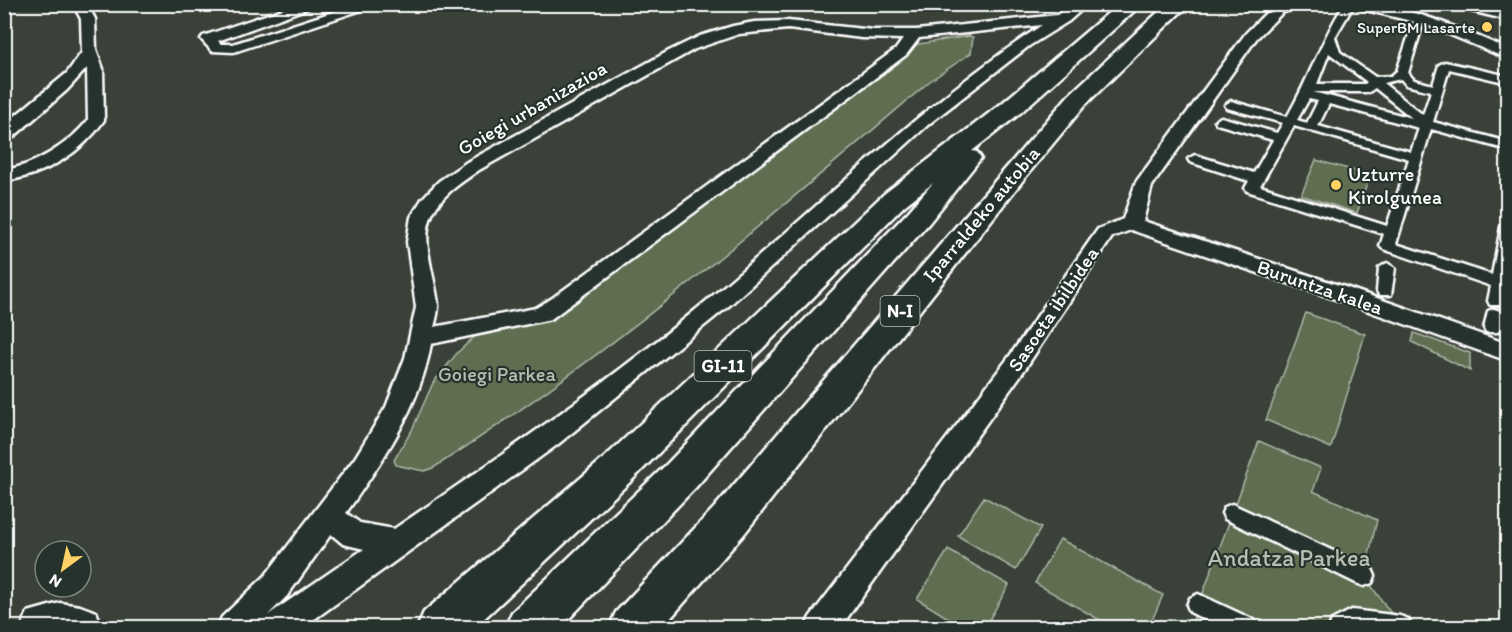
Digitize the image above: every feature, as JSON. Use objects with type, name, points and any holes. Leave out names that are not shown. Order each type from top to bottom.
[{"type":"main road","name":"N-I","points":[[528,627],[681,476],[919,217],[1010,109],[1132,4]]},
{"type":"main road","name":"Iparraldeko autobia","points":[[632,627],[729,521],[1005,183],[1077,100],[1179,4]]},
{"type":"main road","name":"GI-11","points":[[440,627],[617,470],[894,200],[1010,109]]},
{"type":"main road","points":[[44,627],[60,625],[80,627]]},
{"type":"street","points":[[4,176],[27,172],[80,138],[96,120],[84,94],[95,69],[90,51],[88,18],[84,9],[78,4]]},
{"type":"street","points":[[314,4],[208,39],[217,48],[234,48],[374,4]]},
{"type":"street","points":[[275,627],[548,438],[618,384],[723,299],[924,119],[1082,4]]},
{"type":"street","points":[[1420,4],[1417,7],[1425,23]]},
{"type":"street","points":[[1447,4],[1508,17]]},
{"type":"street","points":[[1132,224],[1143,186],[1196,110],[1261,24],[1277,10],[1293,5]]},
{"type":"street","points":[[1392,232],[1252,188],[1308,90],[1330,37],[1353,6],[1425,23],[1508,55]]},
{"type":"street","name":"Goiegi urbanizazioa","points":[[233,627],[276,586],[329,516],[364,466],[398,409],[417,358],[427,307],[417,242],[421,217],[429,203],[446,185],[473,166],[702,39],[733,30],[804,26],[866,35],[914,35],[1064,18]]},
{"type":"street","points":[[1373,81],[1394,79],[1402,73],[1425,23]]},
{"type":"street","points":[[995,25],[1013,31],[1019,35],[1024,44]]},
{"type":"street","points":[[421,338],[543,314],[901,52],[914,35]]},
{"type":"street","points":[[1330,37],[1335,54],[1373,81],[1426,125]]},
{"type":"street","points":[[4,136],[20,120],[48,99],[83,65],[90,51]]},
{"type":"street","points":[[1503,284],[1388,246],[1445,65],[1508,80]]},
{"type":"street","points":[[1402,73],[1410,83],[1437,89]]},
{"type":"street","points":[[1308,90],[1369,88],[1373,81]]},
{"type":"street","points":[[1308,90],[1325,99],[1508,146]]},
{"type":"street","points":[[48,99],[84,94]]},
{"type":"street","points":[[1311,128],[1325,99]]},
{"type":"street","points":[[1232,105],[1416,157]]},
{"type":"street","points":[[1221,121],[1281,138]]},
{"type":"street","points":[[1195,159],[1257,179]]},
{"type":"street","name":"Buruntza kalea","points":[[1132,224],[1340,293],[1508,353]]},
{"type":"street","name":"Sasoeta ibilbidea","points":[[821,627],[1017,363],[1105,233],[1120,226],[1132,224]]},
{"type":"street","points":[[1494,315],[1503,284],[1507,237]]},
{"type":"street","points":[[1385,291],[1387,268]]},
{"type":"street","points":[[1232,513],[1364,576]]},
{"type":"street","points":[[329,516],[353,535],[397,542]]},
{"type":"street","points":[[259,627],[273,622],[397,542]]},
{"type":"street","points":[[1198,605],[1246,627]]},
{"type":"street","points":[[1340,627],[1352,621],[1400,627]]},
{"type":"green space","name":"Goiegi Parkea","points":[[973,37],[971,53],[930,81],[749,234],[626,332],[499,425],[433,468],[424,471],[396,465],[394,460],[412,430],[433,383],[458,352],[483,329],[528,322],[913,45]]},
{"type":"green space","name":"Uzturre Kirolgunea","points":[[1316,160],[1370,175],[1357,213],[1301,195]]},
{"type":"green space","points":[[1306,313],[1365,334],[1331,448],[1266,420]]},
{"type":"green space","points":[[1414,333],[1470,353],[1470,371],[1412,342]]},
{"type":"green space","name":"Andatza Parkea","points":[[1259,441],[1321,468],[1313,491],[1377,520],[1364,576],[1401,627],[1190,628]]},
{"type":"green space","points":[[984,497],[1041,528],[1016,570],[958,536]]},
{"type":"green space","points":[[1060,539],[1163,595],[1149,627],[1112,627],[1035,583]]},
{"type":"green space","points":[[948,550],[1009,585],[985,627],[963,627],[917,599]]},
{"type":"place","name":"SuperBM Lasarte","points":[[1487,27]]},
{"type":"place","name":"Uzturre Kirolgunea","points":[[1336,185]]}]
